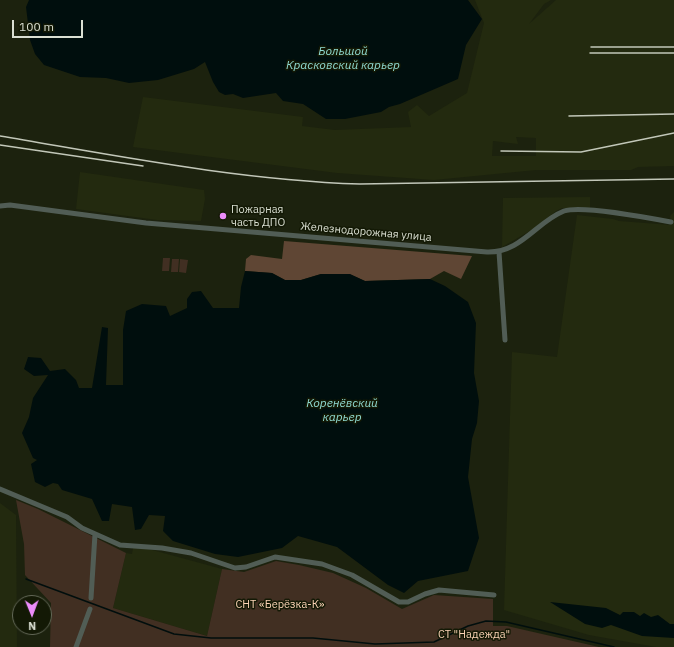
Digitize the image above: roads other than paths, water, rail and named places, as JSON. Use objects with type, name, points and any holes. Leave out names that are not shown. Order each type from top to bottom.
[{"type":"street","name":"Железнодорожная улица","points":[[0,206],[10,205],[146,223],[499,252]]},
{"type":"street","points":[[505,340],[499,252],[514,245],[559,214],[573,209],[625,214],[671,222]]},
{"type":"street","points":[[0,490],[67,517],[95,534],[120,545],[162,548],[191,553],[235,568],[246,567],[275,557],[329,566],[352,575],[399,602],[408,602],[425,594],[439,590],[494,595]]},
{"type":"street","points":[[91,598],[95,534]]},
{"type":"street","points":[[76,647],[90,609]]},
{"type":"water","name":"Большой Красковский карьер","points":[[29,0],[468,0],[482,19],[466,45],[458,79],[400,104],[389,107],[381,112],[345,119],[326,119],[303,104],[283,101],[276,93],[243,98],[233,94],[225,95],[219,92],[213,82],[205,62],[194,69],[158,80],[129,83],[106,78],[80,77],[44,65],[35,54],[30,40],[26,7]]},
{"type":"water","name":"Коренёвский карьер","points":[[245,271],[272,273],[285,280],[301,280],[321,274],[350,274],[365,281],[430,279],[445,286],[468,302],[476,323],[474,373],[479,401],[477,423],[472,439],[468,477],[479,538],[468,571],[418,581],[404,593],[388,585],[337,547],[298,536],[282,548],[238,557],[215,554],[173,541],[163,531],[165,516],[149,515],[141,529],[135,530],[132,507],[112,504],[109,521],[102,521],[92,499],[62,490],[58,484],[53,483],[45,487],[35,482],[31,464],[37,460],[33,458],[22,433],[29,417],[33,398],[48,375],[34,376],[24,369],[28,357],[41,358],[50,371],[65,369],[76,380],[79,388],[92,388],[102,327],[108,328],[106,385],[123,385],[123,330],[126,311],[142,304],[166,306],[170,316],[187,308],[187,299],[192,292],[201,291],[213,308],[239,308],[241,287]]},
{"type":"water","points":[[550,602],[606,608],[620,615],[623,612],[634,612],[640,616],[644,613],[651,617],[658,615],[670,624],[674,624],[674,638],[642,636],[611,625],[602,628],[585,624]]},
{"type":"waterway","points":[[26,579],[174,634],[211,638],[313,638],[375,644],[434,642],[468,626],[486,621],[506,622],[614,647]]},
{"type":"railway","points":[[591,47],[674,47]]},
{"type":"railway","points":[[590,53],[674,53]]},
{"type":"railway","points":[[569,116],[674,114]]},
{"type":"railway","points":[[501,151],[581,152],[674,133]]},
{"type":"railway","points":[[0,136],[179,166],[269,178],[315,182],[360,184],[674,179]]},
{"type":"railway","points":[[0,145],[143,166]]},
{"type":"place","name":"Пожарная часть ДПО","points":[[223,216]]},
{"type":"park label","name":"СНТ «Берёзка-К»","points":[[280,605]]},
{"type":"park label","name":"СТ \"Надежда\"","points":[[474,635]]}]
